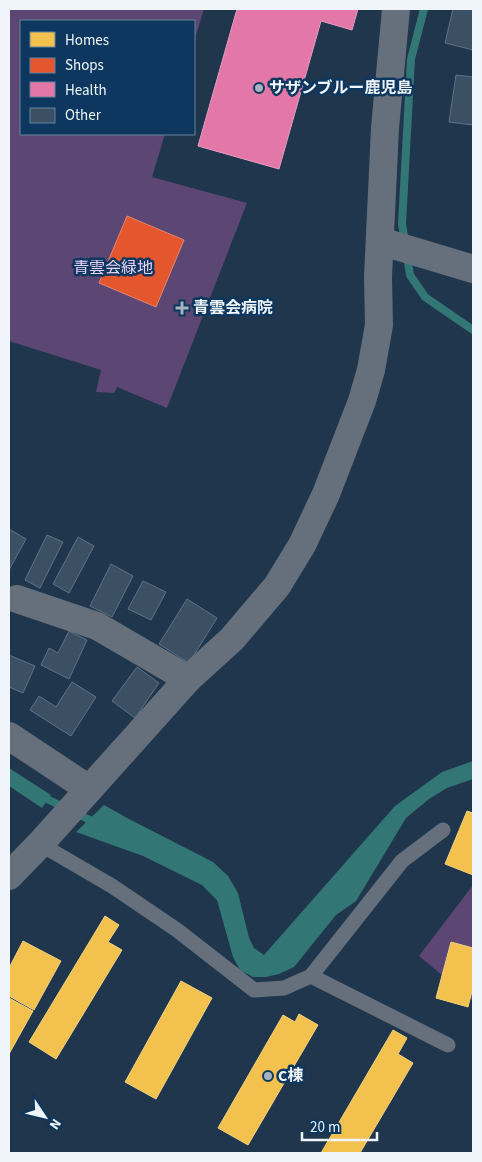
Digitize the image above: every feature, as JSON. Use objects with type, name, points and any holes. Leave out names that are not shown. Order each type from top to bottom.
[{"type":"street","points":[[9,876],[188,679],[232,638],[277,586],[302,545],[326,494],[362,401],[371,370],[379,325],[378,277],[385,242],[385,128],[396,9]]},
{"type":"street","points":[[385,242],[473,269]]},
{"type":"street","points":[[17,599],[97,626],[188,679]]},
{"type":"street","points":[[9,736],[89,789]]},
{"type":"lane","points":[[47,836],[120,891],[177,930],[254,990],[284,988],[311,976],[402,861],[443,830]]},
{"type":"lane","points":[[311,976],[448,1045]]},
{"type":"green space","name":"青雲会緑地","points":[[9,9],[204,9],[195,39],[195,20],[20,20],[20,135],[165,135],[152,177],[247,203],[167,408],[117,387],[114,393],[96,392],[101,370],[9,341]]},
{"type":"green space","points":[[473,885],[473,1001],[419,956]]},
{"type":"shaded area","points":[[473,761],[473,779],[447,788],[429,799],[406,818],[356,901],[336,915],[294,967],[279,974],[266,977],[253,977],[240,970],[233,957],[217,900],[202,885],[143,856],[76,832],[104,805],[213,862],[228,876],[238,893],[249,938],[254,948],[264,955],[395,806],[442,772]]},
{"type":"shaded area","points":[[9,768],[51,795],[42,808],[9,786]]},
{"type":"building: Homes","points":[[467,811],[473,813],[473,875],[445,864]]},
{"type":"building: Homes","points":[[105,916],[119,925],[108,942],[122,950],[56,1059],[29,1042]]},
{"type":"building: Homes","points":[[23,941],[61,961],[34,1010],[9,996],[9,968]]},
{"type":"building: Homes","points":[[451,942],[473,948],[473,987],[468,1007],[436,998]]},
{"type":"building: Homes","points":[[181,981],[212,998],[156,1099],[125,1082]]},
{"type":"building: Homes","points":[[9,998],[33,1011],[9,1054]]},
{"type":"building: Homes","name":"C棟","points":[[299,1014],[318,1025],[248,1145],[218,1128],[283,1015],[295,1022]]},
{"type":"building: Homes","points":[[393,1030],[407,1038],[398,1054],[413,1063],[360,1153],[321,1153]]},
{"type":"building: Shops","points":[[127,216],[184,240],[156,307],[99,283]]},
{"type":"building: Health","name":"サザンブルー鹿児島","points":[[237,9],[358,9],[352,30],[321,21],[279,169],[198,146]]},
{"type":"building: Other","points":[[453,9],[473,9],[473,50],[445,43]]},
{"type":"building: Other","points":[[456,75],[473,77],[473,125],[449,122]]},
{"type":"building: Other","points":[[9,529],[26,539],[9,570]]},
{"type":"building: Other","points":[[47,535],[63,542],[40,588],[25,580]]},
{"type":"building: Other","points":[[78,537],[94,546],[69,593],[53,584]]},
{"type":"building: Other","points":[[111,564],[133,576],[112,617],[90,606]]},
{"type":"building: Other","points":[[143,581],[166,592],[151,620],[128,609]]},
{"type":"building: Other","points":[[187,599],[217,618],[189,663],[159,644]]},
{"type":"building: Other","points":[[69,631],[87,640],[69,679],[41,665],[49,648],[58,653]]},
{"type":"building: Other","points":[[9,655],[35,666],[23,693],[9,687]]},
{"type":"building: Other","points":[[137,667],[159,683],[135,718],[112,701]]},
{"type":"building: Other","points":[[72,682],[96,697],[71,736],[30,710],[39,696],[56,707]]},
{"type":"waterway","points":[[405,242],[402,224],[411,59],[424,9]]},
{"type":"waterway","points":[[407,256],[410,275],[425,297],[473,330]]},
{"type":"waterway","points":[[39,794],[98,824]]},
{"type":"place","name":"サザンブルー鹿児島","points":[[259,88]]},
{"type":"place","name":"青雲会病院","points":[[182,308]]},
{"type":"place","name":"C棟","points":[[268,1076]]}]
